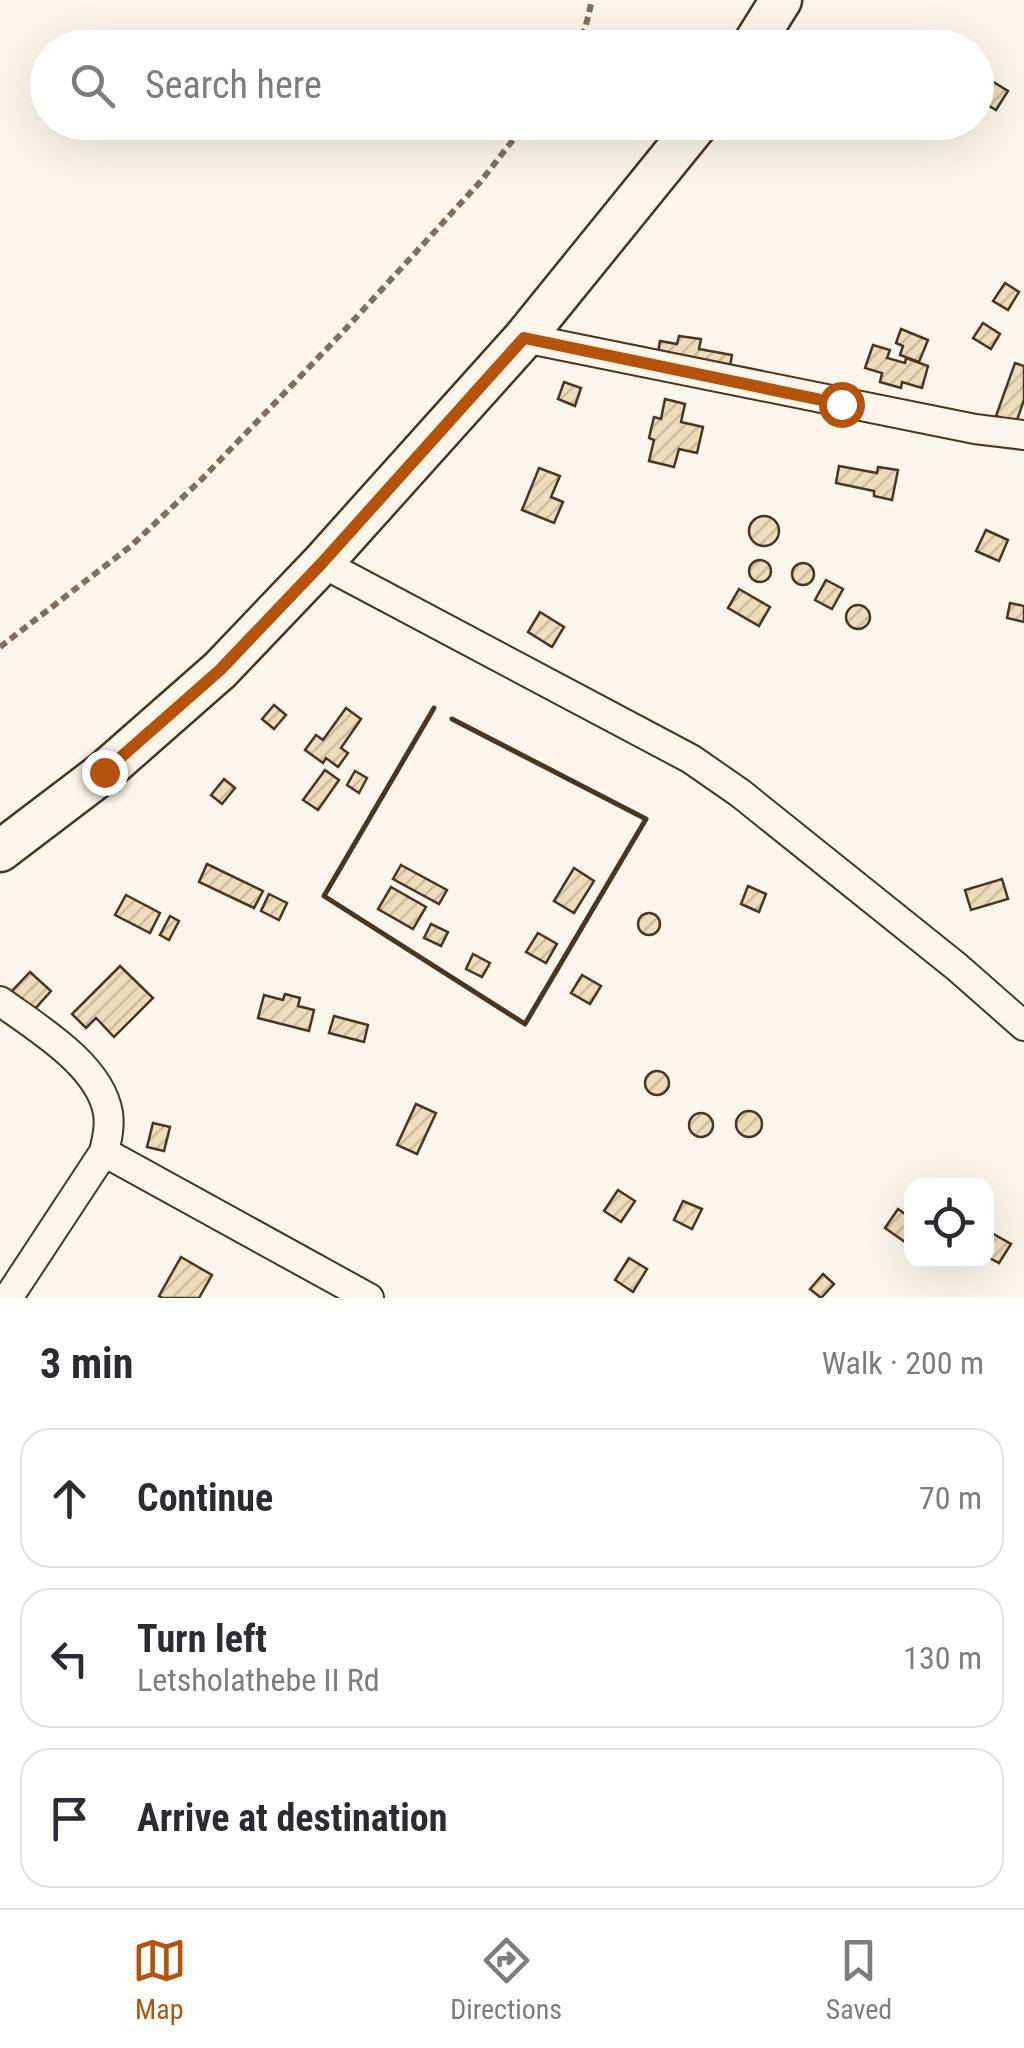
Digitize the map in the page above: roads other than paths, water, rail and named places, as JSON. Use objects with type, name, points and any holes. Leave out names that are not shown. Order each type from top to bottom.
[{"type":"street","points":[[762,30],[781,0]]},
{"type":"street","points":[[0,852],[104,772],[220,670],[524,338],[684,140]]},
{"type":"street","points":[[524,338],[841,404],[1024,435]]},
{"type":"street","points":[[322,563],[691,760],[740,793],[1024,1026]]},
{"type":"street","points":[[0,1001],[82,1065],[99,1089],[109,1117],[104,1152],[8,1298]]},
{"type":"street","points":[[104,1152],[369,1298]]}]
